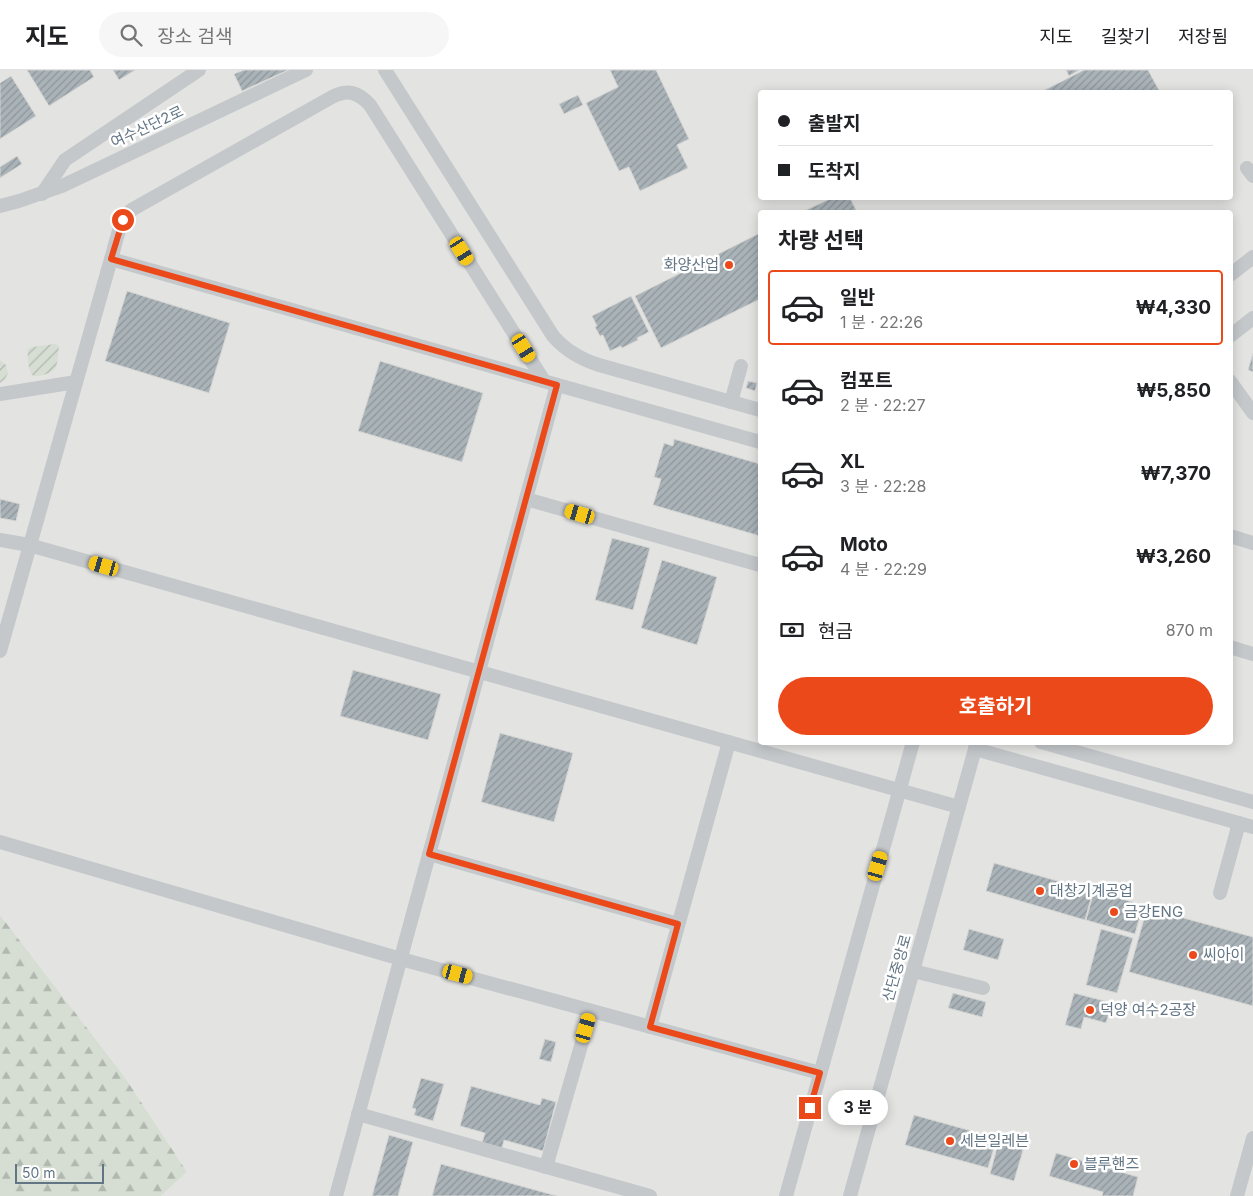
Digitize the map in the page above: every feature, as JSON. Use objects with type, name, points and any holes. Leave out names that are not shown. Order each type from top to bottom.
[{"type":"street","points":[[42,194],[65,160],[199,70]]},
{"type":"street","name":"여수산단2로","points":[[0,206],[62,186],[306,70]]},
{"type":"street","points":[[385,70],[553,336],[560,344],[574,355],[599,365],[758,409]]},
{"type":"street","points":[[0,651],[111,259],[126,215],[332,97],[343,93],[353,93],[361,97],[370,105],[551,383],[526,499],[336,1196]]},
{"type":"street","points":[[1233,273],[1253,257]]},
{"type":"street","points":[[111,259],[758,441]]},
{"type":"street","points":[[1233,334],[1253,318]]},
{"type":"street","points":[[731,402],[741,366]]},
{"type":"street","points":[[0,394],[76,382]]},
{"type":"street","points":[[1233,386],[1253,413]]},
{"type":"street","points":[[526,499],[758,563]]},
{"type":"street","points":[[1233,537],[1253,543]]},
{"type":"street","points":[[0,540],[29,545],[959,807]]},
{"type":"street","points":[[1233,648],[1253,654]]},
{"type":"street","points":[[650,1027],[729,742]]},
{"type":"street","points":[[786,1196],[912,745]]},
{"type":"street","points":[[1052,745],[1253,802]]},
{"type":"street","name":"산단중앙로","points":[[850,1196],[976,746],[1253,827]]},
{"type":"street","points":[[1220,893],[1239,823]]},
{"type":"street","points":[[0,842],[401,959],[820,1073]]},
{"type":"street","points":[[429,854],[678,924]]},
{"type":"street","points":[[913,971],[983,988]]},
{"type":"street","points":[[546,1167],[591,1011]]},
{"type":"street","points":[[358,1114],[650,1196]]},
{"type":"street","points":[[1237,1196],[1253,1138]]},
{"type":"shaded area","points":[[0,70],[1253,70],[1253,1196],[161,1196],[187,1172],[124,1076],[0,915]]},
{"type":"green space","points":[[55,344],[59,347],[56,367],[46,374],[34,376],[29,368],[28,349]]},
{"type":"green space","points":[[0,360],[6,365],[8,373],[0,383]]},
{"type":"green space","points":[[0,915],[124,1076],[187,1172],[161,1196],[0,1196]]},
{"type":"building","points":[[27,70],[90,70],[94,77],[49,106]]},
{"type":"building","points":[[113,70],[135,70],[119,80]]},
{"type":"building","points":[[244,70],[288,70],[242,91],[234,74]]},
{"type":"building","points":[[610,70],[656,70],[689,139],[677,145],[688,168],[640,191],[629,167],[619,171],[586,103],[618,87]]},
{"type":"building","points":[[1066,70],[1079,70],[1069,76]]},
{"type":"building","points":[[1084,70],[1148,70],[1159,90],[1045,90]]},
{"type":"building","points":[[11,76],[36,116],[0,139],[0,83]]},
{"type":"building","points":[[578,95],[583,105],[564,114],[559,104]]},
{"type":"building","points":[[17,156],[22,164],[0,178],[0,167]]},
{"type":"building","points":[[828,200],[851,200],[856,210],[806,210]]},
{"type":"building","name":"화양산업","points":[[758,234],[758,300],[661,348],[635,296]]},
{"type":"building","points":[[127,291],[230,323],[209,393],[105,361]]},
{"type":"building","points":[[631,296],[649,332],[622,348],[621,346],[610,351],[603,335],[600,336],[595,327],[597,326],[592,316]]},
{"type":"building","points":[[1253,353],[1253,372],[1248,370]]},
{"type":"building","points":[[380,361],[483,393],[462,462],[358,431]]},
{"type":"building","points":[[748,381],[757,383],[755,391],[746,388]]},
{"type":"building","points":[[674,439],[758,463],[758,535],[653,505],[661,479],[654,477],[664,443],[673,446]]},
{"type":"building","points":[[0,499],[20,504],[16,521],[0,518]]},
{"type":"building","points":[[612,538],[650,548],[633,610],[595,600]]},
{"type":"building","points":[[662,560],[717,577],[697,645],[641,628]]},
{"type":"building","points":[[353,670],[441,694],[428,740],[340,716]]},
{"type":"building","points":[[500,733],[573,753],[554,822],[481,802]]},
{"type":"building","name":"대창기계공업","points":[[994,863],[1093,891],[1085,920],[986,891]]},
{"type":"building","name":"금강ENG","points":[[1094,891],[1143,905],[1135,934],[1086,920]]},
{"type":"building","name":"씨아이","points":[[1147,908],[1253,937],[1253,1006],[1129,972]]},
{"type":"building","points":[[969,929],[1004,939],[998,960],[963,950]]},
{"type":"building","points":[[1101,929],[1133,938],[1117,993],[1086,985]]},
{"type":"building","points":[[953,993],[986,1002],[982,1017],[948,1008]]},
{"type":"building","name":"덕양 여수2공장","points":[[1074,993],[1112,1003],[1106,1023],[1084,1017],[1081,1029],[1065,1025]]},
{"type":"building","points":[[545,1039],[556,1042],[551,1062],[539,1059]]},
{"type":"building","points":[[421,1078],[444,1084],[433,1121],[414,1115],[416,1109],[412,1108]]},
{"type":"building","points":[[471,1086],[540,1105],[542,1098],[556,1102],[543,1151],[504,1140],[502,1148],[482,1143],[485,1133],[460,1126]]},
{"type":"building","points":[[914,1115],[997,1138],[988,1168],[905,1145]]},
{"type":"building","points":[[389,1135],[413,1142],[398,1196],[372,1196]]},
{"type":"building","points":[[999,1140],[1024,1147],[1014,1181],[990,1174]]},
{"type":"building","name":"블루핸즈","points":[[1056,1153],[1138,1177],[1133,1196],[1102,1196],[1103,1192],[1049,1176]]},
{"type":"building","points":[[441,1164],[557,1196],[432,1196]]},
{"type":"place","name":"화양산업","points":[[729,265]]},
{"type":"place","name":"대창기계공업","points":[[1040,891]]},
{"type":"place","name":"금강ENG","points":[[1114,912]]},
{"type":"place","name":"씨아이","points":[[1193,955]]},
{"type":"place","name":"덕양 여수2공장","points":[[1090,1010]]},
{"type":"place","name":"세븐일레븐","points":[[950,1141]]},
{"type":"place","name":"블루핸즈","points":[[1074,1164]]},
{"type":"route","points":[[123,220],[111,259],[557,385],[429,854],[678,924],[650,1027],[820,1073],[810,1108]]}]
